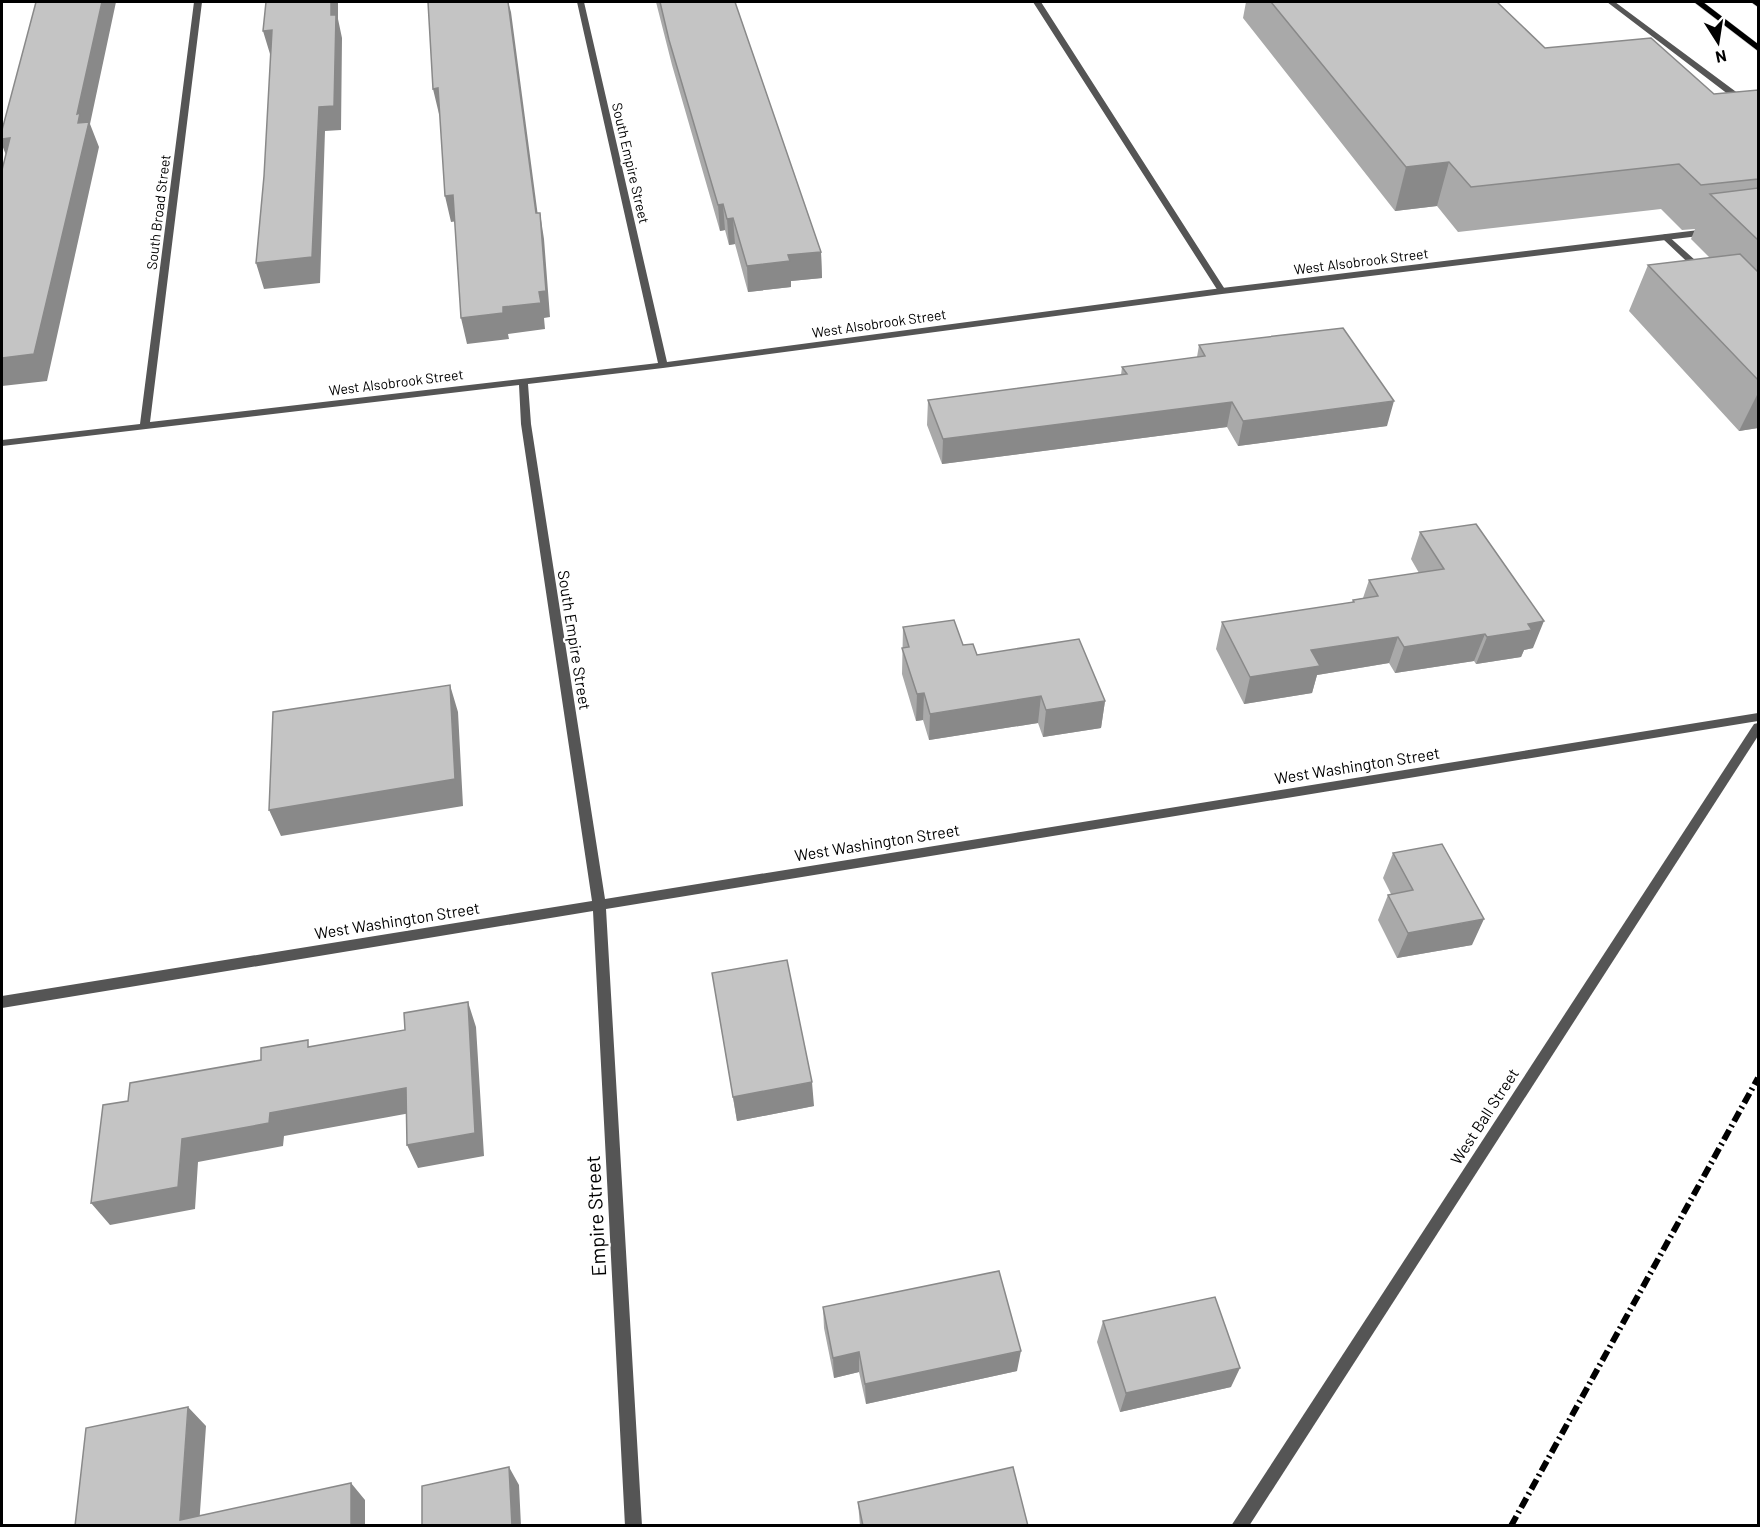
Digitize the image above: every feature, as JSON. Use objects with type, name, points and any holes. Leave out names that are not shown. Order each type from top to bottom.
[{"type":"main road","points":[[1698,2],[1758,48]]},
{"type":"street","name":"South Broad Street","points":[[145,425],[198,2]]},
{"type":"street","name":"South Empire Street","points":[[580,2],[663,365]]},
{"type":"street","points":[[1037,2],[1222,291]]},
{"type":"street","points":[[1611,2],[1740,99],[1758,104]]},
{"type":"street","name":"West Alsobrook Street","points":[[2,443],[663,365],[1222,291],[1712,231]]},
{"type":"street","points":[[1666,237],[1712,282]]},
{"type":"street","name":"South Empire Street","points":[[523,381],[526,424],[598,904]]},
{"type":"street","name":"West Washington Street","points":[[2,1002],[1758,717]]},
{"type":"street","name":"West Ball Street","points":[[1239,1526],[1758,727]]},
{"type":"street","name":"Empire Street","points":[[598,904],[634,1526]]},
{"type":"building","points":[[36,2],[102,2],[77,114],[80,113],[78,123],[89,122],[34,354],[2,358],[2,170],[10,138],[2,139],[2,130]]},
{"type":"building","points":[[266,2],[331,2],[331,15],[336,15],[334,106],[319,107],[312,257],[256,263],[264,176],[272,30],[263,31]]},
{"type":"building","points":[[428,2],[508,2],[536,213],[540,213],[546,291],[539,292],[541,303],[503,307],[503,313],[461,318],[453,195],[445,196],[438,88],[433,89]]},
{"type":"building","points":[[660,2],[735,2],[821,252],[788,255],[790,261],[747,266],[733,218],[727,219],[723,204],[718,205]]},
{"type":"building","points":[[1271,2],[1497,2],[1545,48],[1651,38],[1714,94],[1758,90],[1758,179],[1701,185],[1679,164],[1471,187],[1449,162],[1406,167]]},
{"type":"building","points":[[1758,188],[1758,240],[1710,194]]},
{"type":"building","points":[[1740,254],[1758,272],[1758,380],[1648,265]]},
{"type":"building","points":[[1343,328],[1394,401],[1243,421],[1232,402],[943,439],[928,400],[1127,374],[1122,367],[1205,356],[1199,345]]},
{"type":"building","points":[[1476,524],[1544,621],[1528,624],[1532,630],[1487,637],[1485,634],[1404,647],[1398,637],[1311,650],[1320,666],[1250,677],[1222,622],[1354,602],[1353,600],[1378,596],[1369,580],[1444,569],[1420,532]]},
{"type":"building","points":[[954,620],[963,645],[973,644],[977,655],[1079,639],[1105,701],[1046,710],[1041,696],[930,714],[924,693],[917,694],[902,648],[909,647],[903,627]]},
{"type":"building","points":[[450,685],[455,779],[269,810],[273,712]]},
{"type":"building","points":[[1442,844],[1484,919],[1408,933],[1388,895],[1413,890],[1393,853]]},
{"type":"building","points":[[787,960],[812,1082],[733,1097],[712,973]]},
{"type":"building","points":[[468,1002],[475,1133],[407,1145],[406,1088],[270,1113],[269,1123],[182,1139],[178,1187],[91,1203],[103,1105],[128,1101],[130,1083],[261,1060],[261,1048],[308,1040],[308,1047],[405,1030],[404,1013]]},
{"type":"building","points":[[999,1271],[1021,1351],[865,1384],[859,1352],[833,1358],[823,1307]]},
{"type":"building","points":[[1215,1297],[1240,1368],[1126,1393],[1103,1321]]},
{"type":"building","points":[[188,1407],[180,1520],[351,1483],[351,1526],[75,1526],[86,1428]]},
{"type":"building","points":[[509,1467],[512,1526],[422,1526],[422,1486]]},
{"type":"building","points":[[1013,1467],[1028,1526],[863,1526],[858,1502]]},
{"type":"railway","points":[[1511,1526],[1758,1078]]}]
